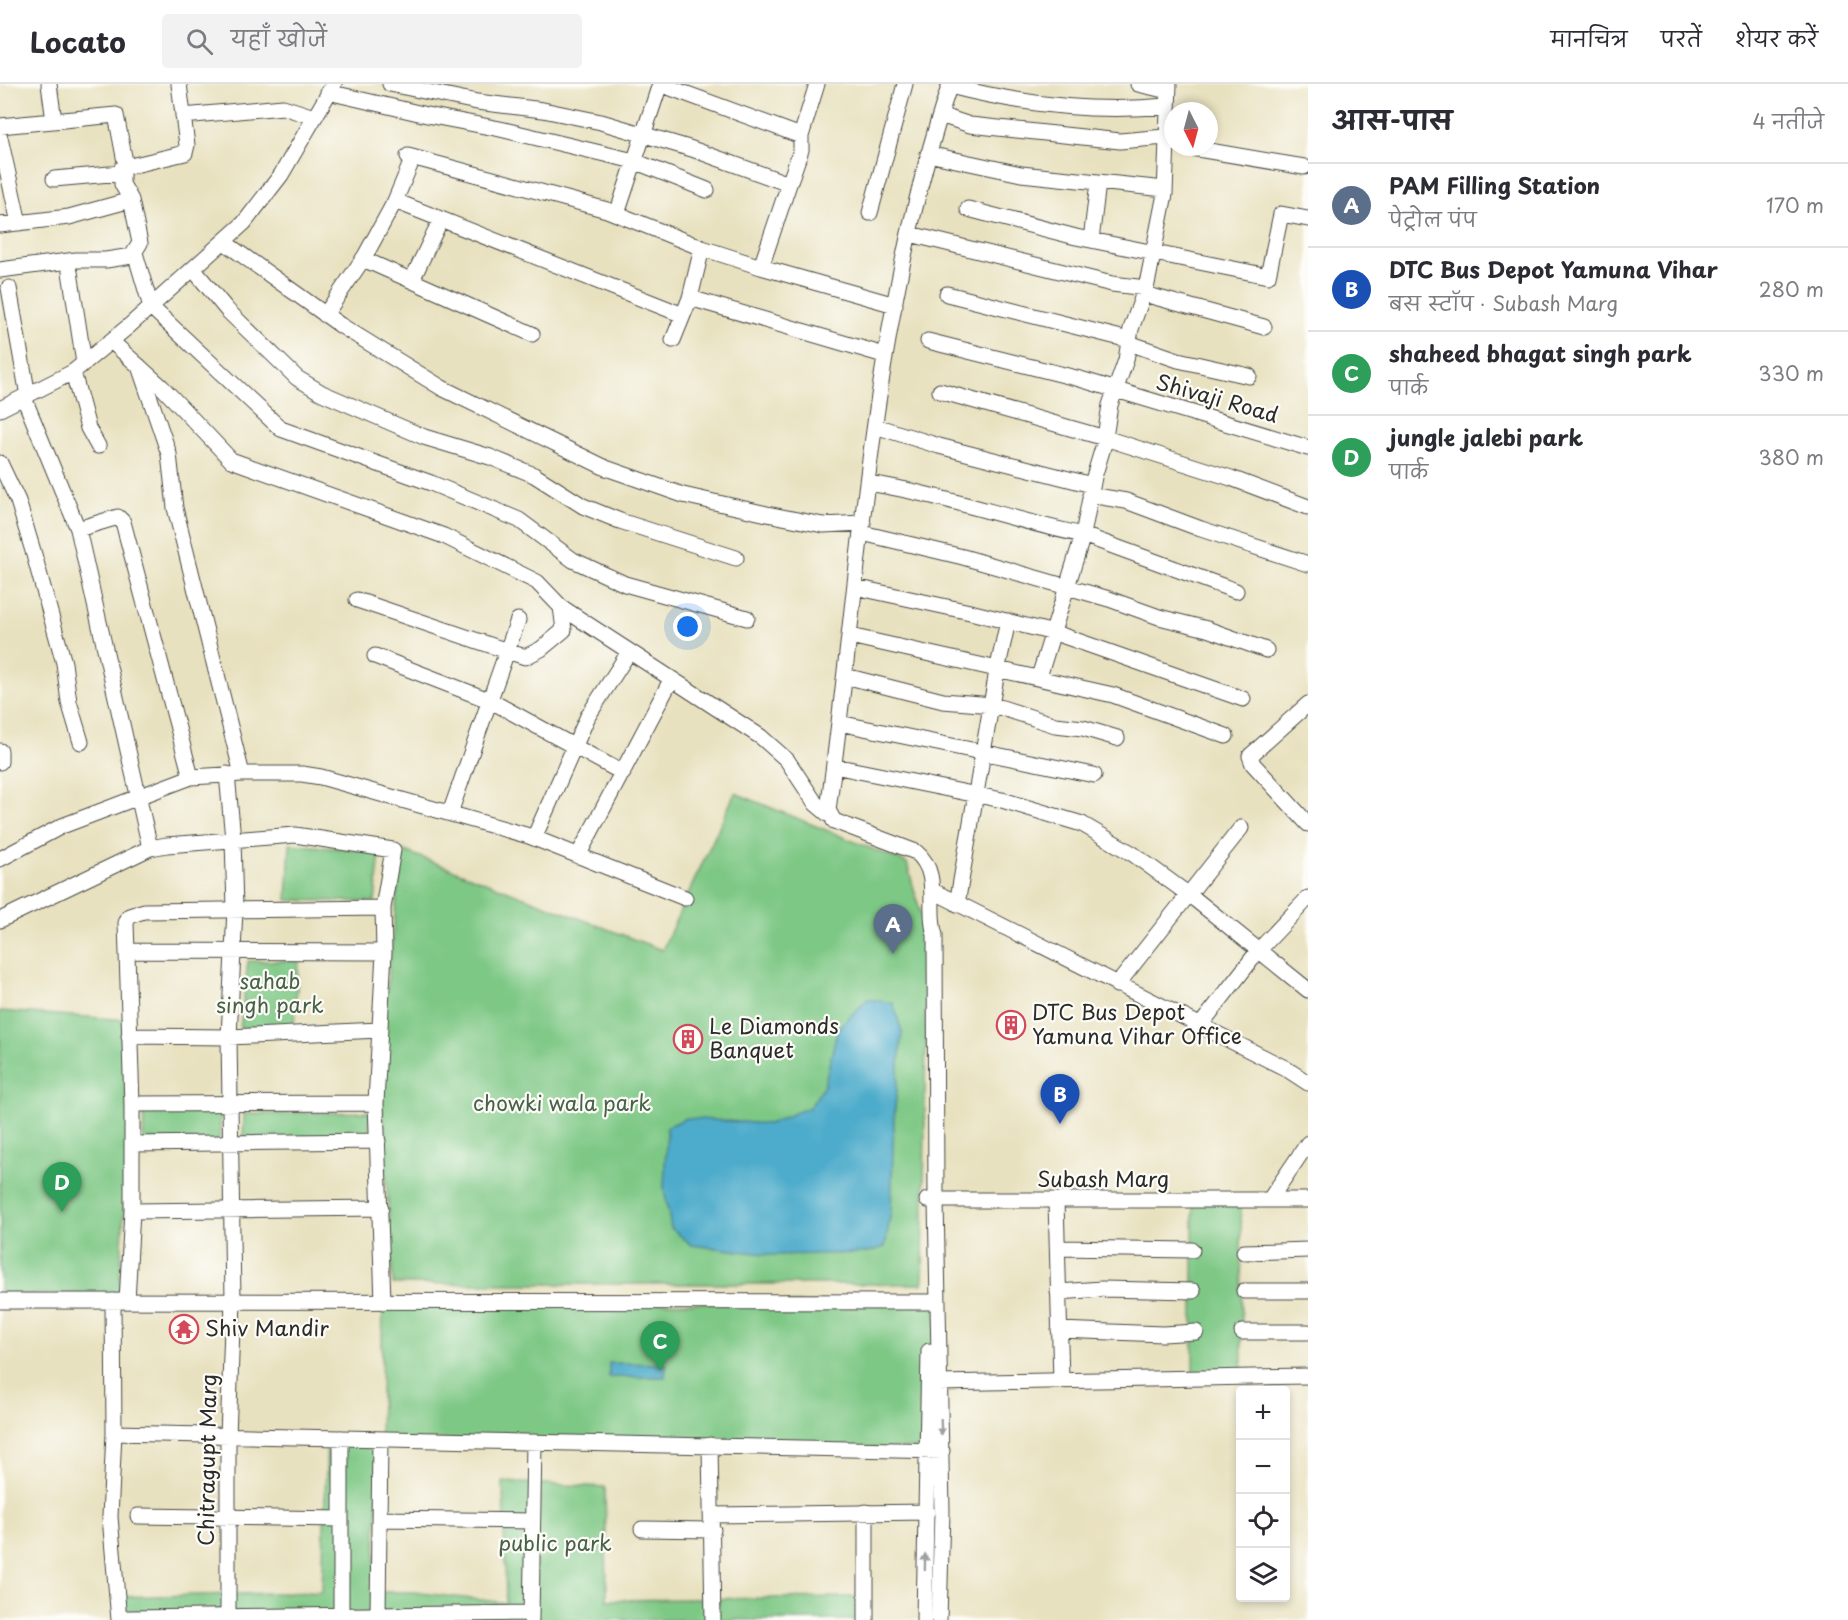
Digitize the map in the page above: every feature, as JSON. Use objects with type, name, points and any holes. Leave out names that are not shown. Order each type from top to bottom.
[{"type":"street","points":[[49,84],[54,121]]},
{"type":"street","points":[[54,179],[123,170],[185,153],[187,145],[179,84]]},
{"type":"street","points":[[390,84],[477,102],[543,110],[601,122],[789,184]]},
{"type":"street","points":[[617,214],[660,84],[801,136]]},
{"type":"street","points":[[870,213],[905,84]]},
{"type":"street","points":[[1138,84],[1168,94]]},
{"type":"street","points":[[761,267],[801,150],[801,136],[814,85]]},
{"type":"street","points":[[828,814],[884,355],[928,154],[950,85],[1012,99],[1110,110],[1168,94]]},
{"type":"street","points":[[0,409],[79,367],[194,270],[244,224],[281,175],[331,88],[427,116],[500,129],[634,161],[707,190]]},
{"type":"street","points":[[183,116],[283,107],[314,117]]},
{"type":"street","points":[[0,126],[116,115],[123,170],[122,184],[131,201],[140,243],[132,256],[106,260],[76,260],[0,270]]},
{"type":"street","points":[[940,115],[970,125],[1120,141],[1164,142]]},
{"type":"street","points":[[0,138],[19,223]]},
{"type":"street","points":[[1218,152],[1304,166]]},
{"type":"street","points":[[928,154],[985,168],[1098,183],[1165,189]]},
{"type":"street","points":[[1039,677],[1052,633],[1069,589],[1115,390],[1145,291],[1165,189],[1167,156]]},
{"type":"street","points":[[325,315],[363,259],[395,201],[411,157],[617,214],[702,248],[895,305]]},
{"type":"street","points":[[1091,240],[1098,183]]},
{"type":"street","points":[[0,225],[69,217],[131,201]]},
{"type":"street","points":[[395,201],[683,315]]},
{"type":"street","points":[[968,209],[1091,240],[1268,276],[1281,214],[1308,219]]},
{"type":"street","points":[[412,280],[441,219]]},
{"type":"street","points":[[910,234],[1145,291],[1264,327]]},
{"type":"street","points":[[224,242],[325,315],[442,388],[606,468],[683,495],[824,525],[862,528],[1109,599],[1266,650]]},
{"type":"street","points":[[673,340],[690,298],[702,248]]},
{"type":"street","points":[[135,253],[151,307],[169,321],[196,352],[258,410],[289,435],[432,483],[519,520],[573,560],[625,584],[747,618]]},
{"type":"street","points":[[363,259],[532,334]]},
{"type":"street","points":[[194,270],[227,310],[297,378],[322,393],[424,436],[490,457],[534,475],[584,506],[620,521],[736,558]]},
{"type":"street","points":[[70,272],[79,367],[88,428],[98,446]]},
{"type":"street","points":[[9,288],[26,397],[78,529],[140,796],[150,849]]},
{"type":"street","points":[[947,294],[1129,341],[1178,360],[1249,376]]},
{"type":"street","points":[[690,298],[884,355]]},
{"type":"street","points":[[111,341],[139,366],[231,460],[444,536],[537,582],[561,608],[761,737],[790,764],[816,804],[834,821],[916,852],[925,863],[933,891],[932,926],[927,934],[934,1302],[934,1452],[939,1620]]},
{"type":"street","name":"Shivaji Road","points":[[928,341],[1115,390],[1308,448]]},
{"type":"street","name":"Chitragupt Marg","points":[[139,366],[169,454],[174,508],[235,774],[233,839],[235,951],[229,1037],[233,1301],[228,1436],[228,1618]]},
{"type":"street","points":[[940,391],[1105,438],[1308,507]]},
{"type":"street","points":[[874,426],[1126,501],[1201,529],[1308,564]]},
{"type":"street","points":[[0,464],[18,501],[33,551],[64,663],[69,702],[81,742]]},
{"type":"street","points":[[868,483],[976,506],[1018,521],[1083,535],[1236,591]]},
{"type":"street","points":[[78,529],[111,518],[118,518],[123,522],[191,777]]},
{"type":"street","points":[[855,587],[1052,633],[1242,699]]},
{"type":"street","points":[[357,600],[525,657],[542,649],[564,630],[561,608]]},
{"type":"street","points":[[450,813],[519,620]]},
{"type":"street","points":[[957,904],[978,795],[997,671],[1008,621]]},
{"type":"street","points":[[849,636],[997,671],[1039,677],[1113,695],[1226,736]]},
{"type":"street","points":[[534,838],[588,716],[629,652]]},
{"type":"street","points":[[375,656],[490,701],[623,773]]},
{"type":"street","points":[[845,676],[943,701],[993,705],[1055,726],[1083,728],[1117,738]]},
{"type":"street","points":[[578,855],[671,680]]},
{"type":"street","points":[[1308,704],[1250,756],[1253,764],[1308,824]]},
{"type":"street","points":[[839,723],[1094,776]]},
{"type":"street","points":[[0,751],[0,762]]},
{"type":"street","points":[[834,766],[978,795],[1082,824],[1132,854],[1187,894],[1308,990]]},
{"type":"street","points":[[0,859],[62,826],[191,777],[235,774],[321,777],[534,838],[685,898]]},
{"type":"street","points":[[1117,986],[1241,828]]},
{"type":"street","points":[[0,920],[150,849],[233,839],[295,835],[393,850],[383,908],[384,952],[376,1103],[383,1302]]},
{"type":"street","points":[[933,891],[1117,986],[1285,1068],[1308,1083]]},
{"type":"street","points":[[1199,1027],[1259,950],[1308,898]]},
{"type":"street","points":[[383,908],[135,912],[129,916],[126,923],[132,1104],[132,1211],[120,1301],[110,1517],[124,1619],[341,1614],[531,1616],[534,1442]]},
{"type":"street","points":[[127,951],[384,952]]},
{"type":"street","points":[[129,1036],[229,1037],[379,1030]]},
{"type":"street","points":[[132,1104],[376,1103]]},
{"type":"street","points":[[132,1144],[231,1145],[378,1141]]},
{"type":"street","points":[[1270,1199],[1308,1143]]},
{"type":"street","name":"Subash Marg","points":[[931,1200],[1308,1200]]},
{"type":"street","points":[[1056,1201],[1061,1380]]},
{"type":"street","points":[[132,1211],[381,1208]]},
{"type":"street","points":[[1058,1248],[1192,1250]]},
{"type":"street","points":[[1244,1252],[1308,1250]]},
{"type":"street","points":[[1058,1292],[1102,1289],[1193,1291]]},
{"type":"street","points":[[1244,1291],[1308,1291]]},
{"type":"street","points":[[0,1301],[934,1302]]},
{"type":"street","points":[[924,1620],[927,1512],[939,1383],[934,1302]]},
{"type":"street","points":[[1059,1330],[1163,1334],[1196,1332]]},
{"type":"street","points":[[1242,1332],[1308,1332]]},
{"type":"street","points":[[939,1383],[1308,1376]]},
{"type":"street","points":[[114,1433],[710,1445],[934,1452]]},
{"type":"street","points":[[341,1438],[341,1614]]},
{"type":"street","points":[[378,1614],[380,1439]]},
{"type":"street","points":[[710,1445],[713,1620]]},
{"type":"street","points":[[642,1529],[866,1512],[927,1512]]},
{"type":"street","points":[[866,1512],[866,1620]]},
{"type":"street","points":[[138,1516],[341,1520]]},
{"type":"street","points":[[379,1519],[532,1521]]},
{"type":"green space","name":"chowki wala park","points":[[735,793],[907,863],[927,937],[923,1284],[393,1284],[379,1059],[402,850],[662,950]]},
{"type":"green space","points":[[290,844],[380,852],[375,902],[287,900]]},
{"type":"green space","name":"sahab singh park","points":[[248,961],[299,961],[294,1025],[240,1029]]},
{"type":"green space","points":[[0,1011],[128,1020],[122,1036],[129,1129],[119,1294],[0,1294]]},
{"type":"green space","points":[[144,1111],[221,1112],[219,1142],[143,1140]]},
{"type":"green space","points":[[370,1112],[369,1140],[243,1140],[244,1114]]},
{"type":"green space","points":[[1193,1201],[1241,1201],[1242,1377],[1193,1378]]},
{"type":"green space","points":[[383,1302],[936,1303],[941,1449],[380,1439]]},
{"type":"green space","name":"public park","points":[[327,1438],[380,1439],[374,1592],[413,1592],[506,1603],[503,1482],[605,1487],[607,1600],[859,1597],[859,1620],[119,1620],[117,1597],[322,1592]]},
{"type":"water","points":[[868,999],[893,1003],[902,1032],[894,1119],[891,1211],[885,1247],[865,1253],[772,1255],[692,1245],[671,1228],[664,1188],[667,1127],[686,1118],[768,1124],[810,1107],[824,1086],[838,1028]]},
{"type":"water","points":[[609,1363],[666,1364],[665,1377],[609,1377]]},
{"type":"place","name":"PAM Filling Station","points":[[893,954]]},
{"type":"place","name":"DTC Bus Depot Yamuna Vihar Office","points":[[1011,1025]]},
{"type":"place","name":"Le Diamonds Banquet","points":[[688,1039]]},
{"type":"place","name":"DTC Bus Depot Yamuna Vihar","points":[[1060,1124]]},
{"type":"place","name":"jungle jalebi park","points":[[62,1212]]},
{"type":"place","name":"Shiv Mandir","points":[[184,1329]]},
{"type":"place","name":"shaheed bhagat singh park","points":[[660,1371]]}]
